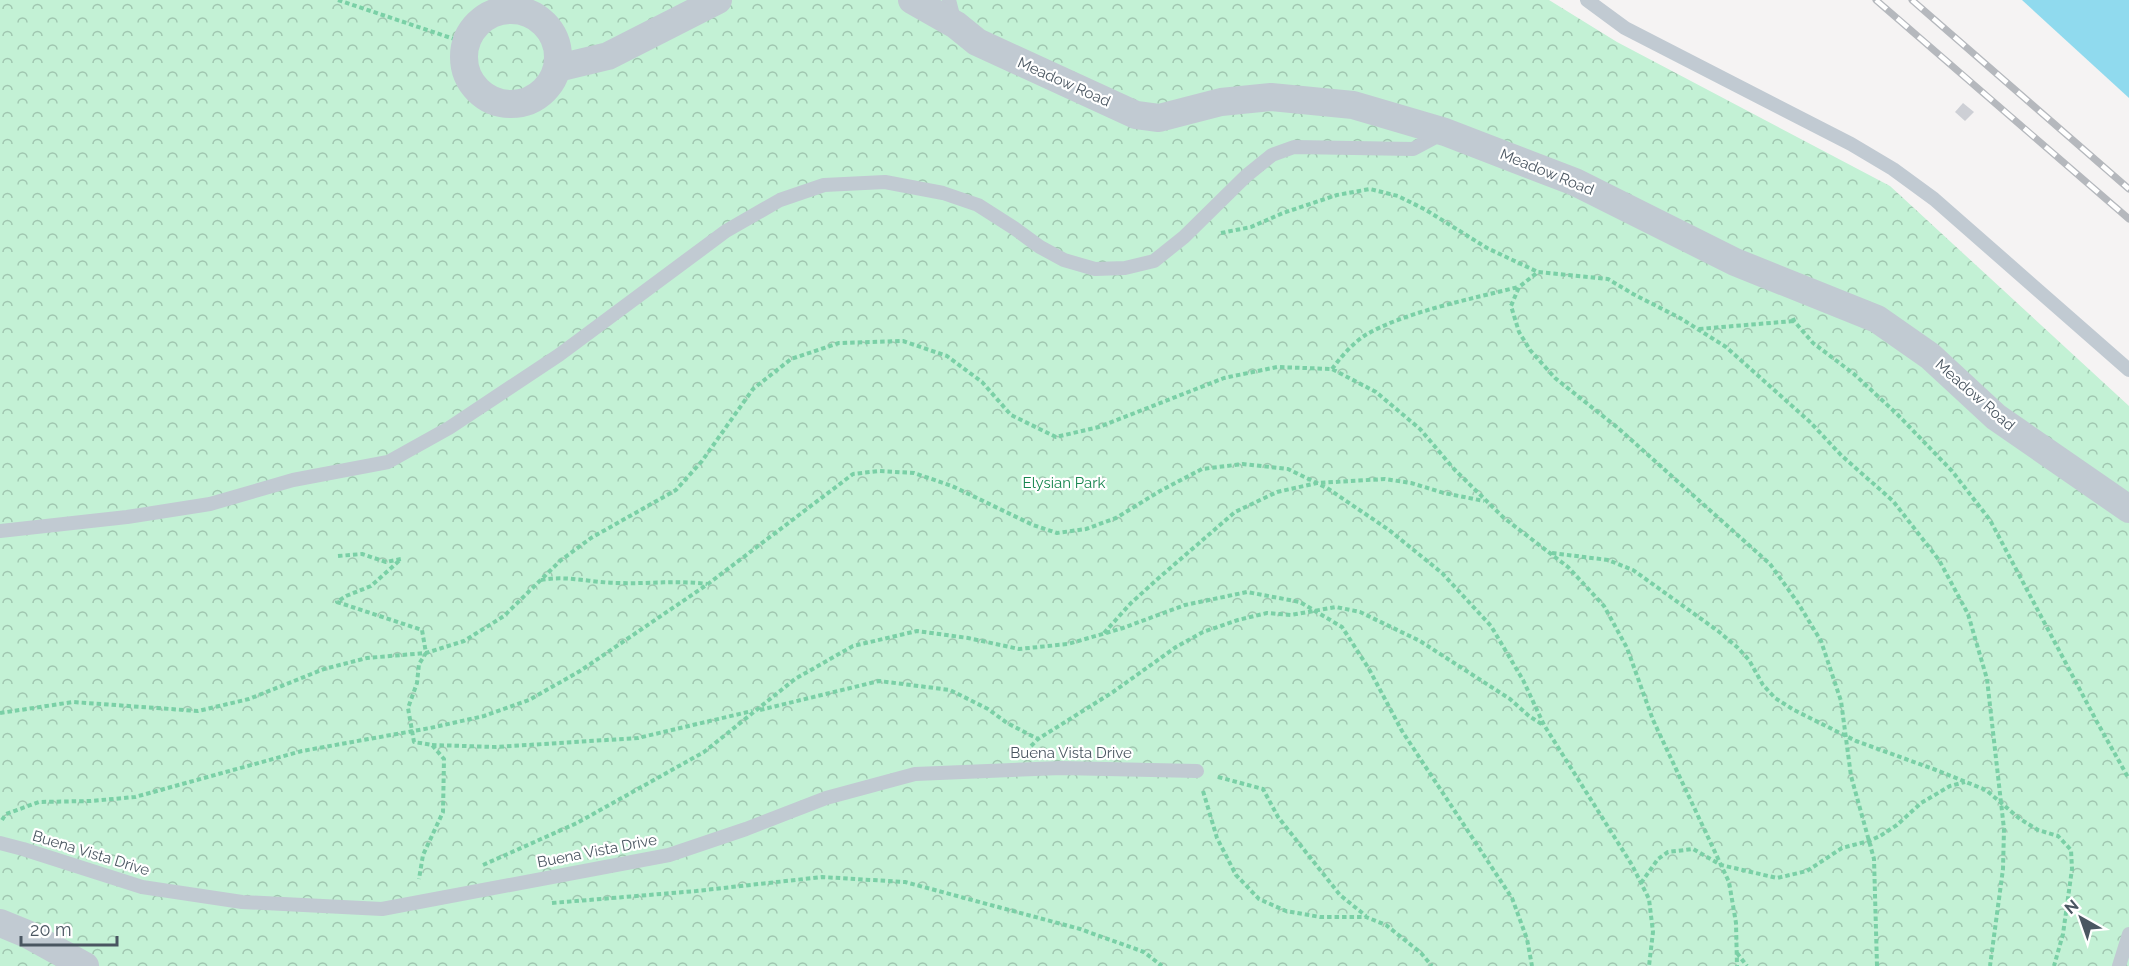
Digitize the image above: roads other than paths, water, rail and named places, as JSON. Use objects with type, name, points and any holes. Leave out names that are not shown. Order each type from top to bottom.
[{"type":"street","points":[[558,68],[608,56],[718,0]]},
{"type":"street","name":"Meadow Road","points":[[912,0],[952,12],[977,42],[1136,115],[1159,118],[1221,102],[1271,97],[1353,105],[1445,132],[1575,182],[1735,262],[1877,319],[1930,356],[1996,417],[2129,509]]},
{"type":"street","points":[[500,10],[516,10],[532,14],[545,23],[554,36],[559,52],[558,68],[552,82],[542,93],[529,101],[514,105],[498,103],[485,97],[473,86],[466,73],[464,58],[466,43],[473,28],[485,17],[500,10]]},
{"type":"street","points":[[0,923],[27,934],[85,966]]},
{"type":"lane","points":[[1587,0],[1626,28],[1851,144],[1893,170],[1942,207],[2129,370]]},
{"type":"lane","points":[[0,531],[127,517],[210,504],[293,480],[388,462],[449,428],[559,355],[726,231],[780,200],[824,185],[885,182],[943,193],[978,205],[1040,247],[1065,260],[1095,269],[1125,268],[1154,261],[1184,237],[1246,176],[1272,155],[1294,147],[1413,148],[1445,132]]},
{"type":"lane","name":"Buena Vista Drive","points":[[0,843],[142,887],[242,902],[382,909],[669,855],[746,829],[826,798],[915,774],[1061,768],[1197,771]]},
{"type":"lane","points":[[2119,966],[2129,934]]},
{"type":"water","points":[[2022,0],[2129,0],[2129,98]]},
{"type":"railway","points":[[1876,0],[2129,219]]},
{"type":"railway","points":[[1912,0],[2129,189]]},
{"type":"park label","name":"Elysian Park","points":[[1064,483]]}]
